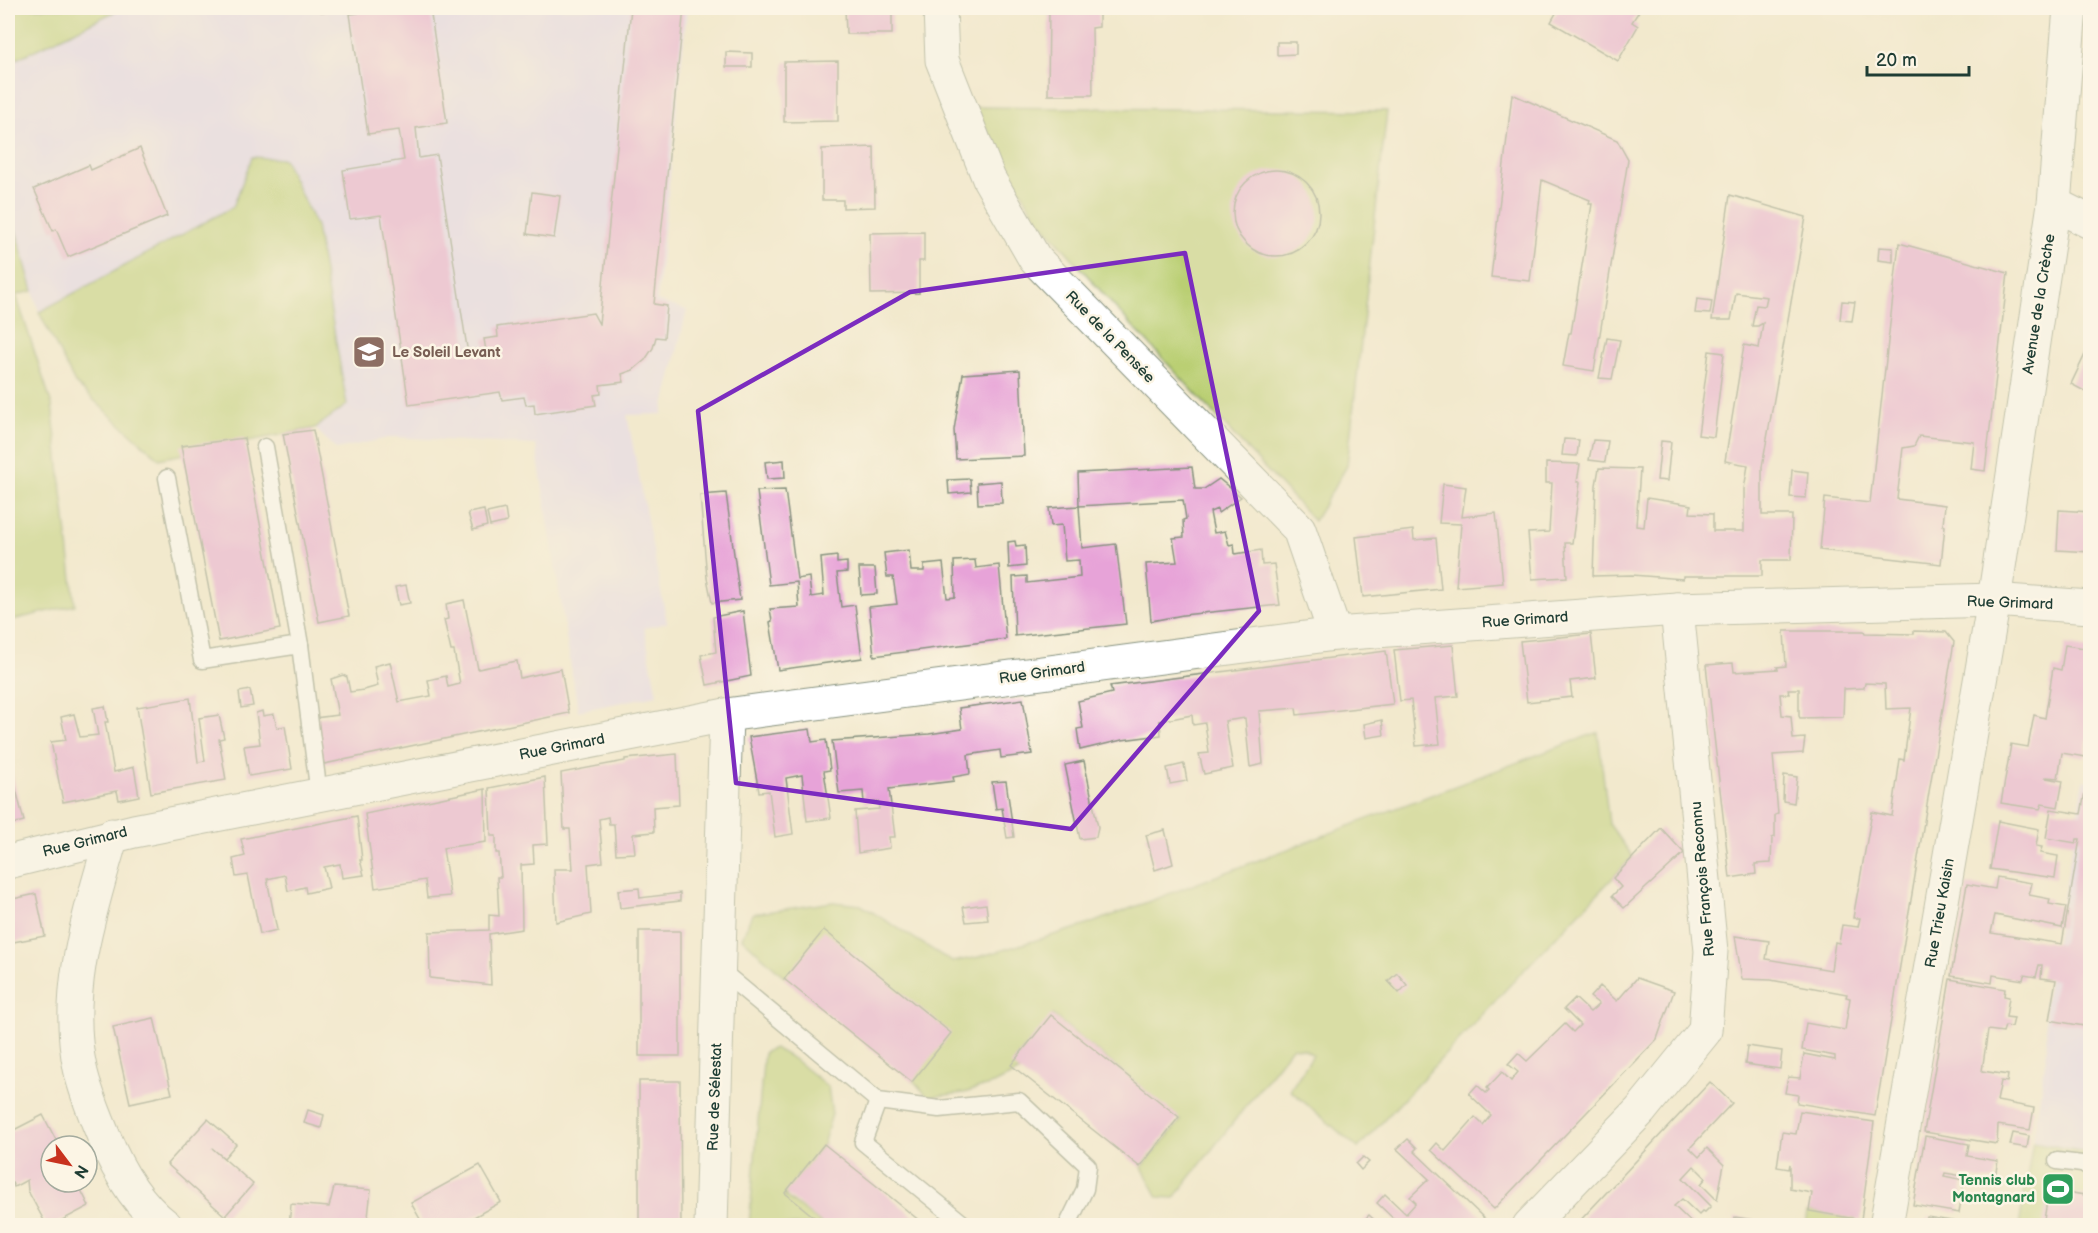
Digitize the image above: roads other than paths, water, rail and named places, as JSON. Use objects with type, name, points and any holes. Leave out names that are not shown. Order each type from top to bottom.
[{"type":"street","name":"Rue de la Pensée","points":[[940,8],[942,60],[989,179],[1035,259],[1299,529],[1335,634]]},
{"type":"street","name":"Avenue de la Crèche","points":[[1994,600],[2054,204],[2070,8]]},
{"type":"street","points":[[2054,204],[2091,222]]},
{"type":"street","name":"Rue Grimard","points":[[8,862],[112,835],[726,716],[1335,634],[1677,609],[1994,600],[2091,607]]},
{"type":"street","name":"Rue Trieu Kaisin","points":[[1886,1226],[1994,600]]},
{"type":"street","name":"Rue François Reconnu","points":[[1529,1226],[1640,1111],[1706,1031],[1711,951],[1677,609]]},
{"type":"street","name":"Rue de Sélestat","points":[[711,1226],[726,716]]},
{"type":"street","points":[[112,835],[86,928],[76,987],[74,1029],[80,1070],[94,1114],[113,1159],[152,1221]]},
{"type":"lane","points":[[265,447],[300,645],[319,795]]},
{"type":"lane","points":[[167,478],[202,660],[300,645]]},
{"type":"lane","points":[[719,969],[878,1101],[939,1109],[1019,1101],[1088,1166],[1085,1188],[1067,1226]]},
{"type":"lane","points":[[878,1101],[863,1142],[966,1226]]},
{"type":"lane","points":[[2057,1161],[2091,1165]]},
{"type":"place","name":"Le Soleil Levant","points":[[369,352]]},
{"type":"place","name":"Tennis club Montagnard","points":[[2058,1189]]}]
